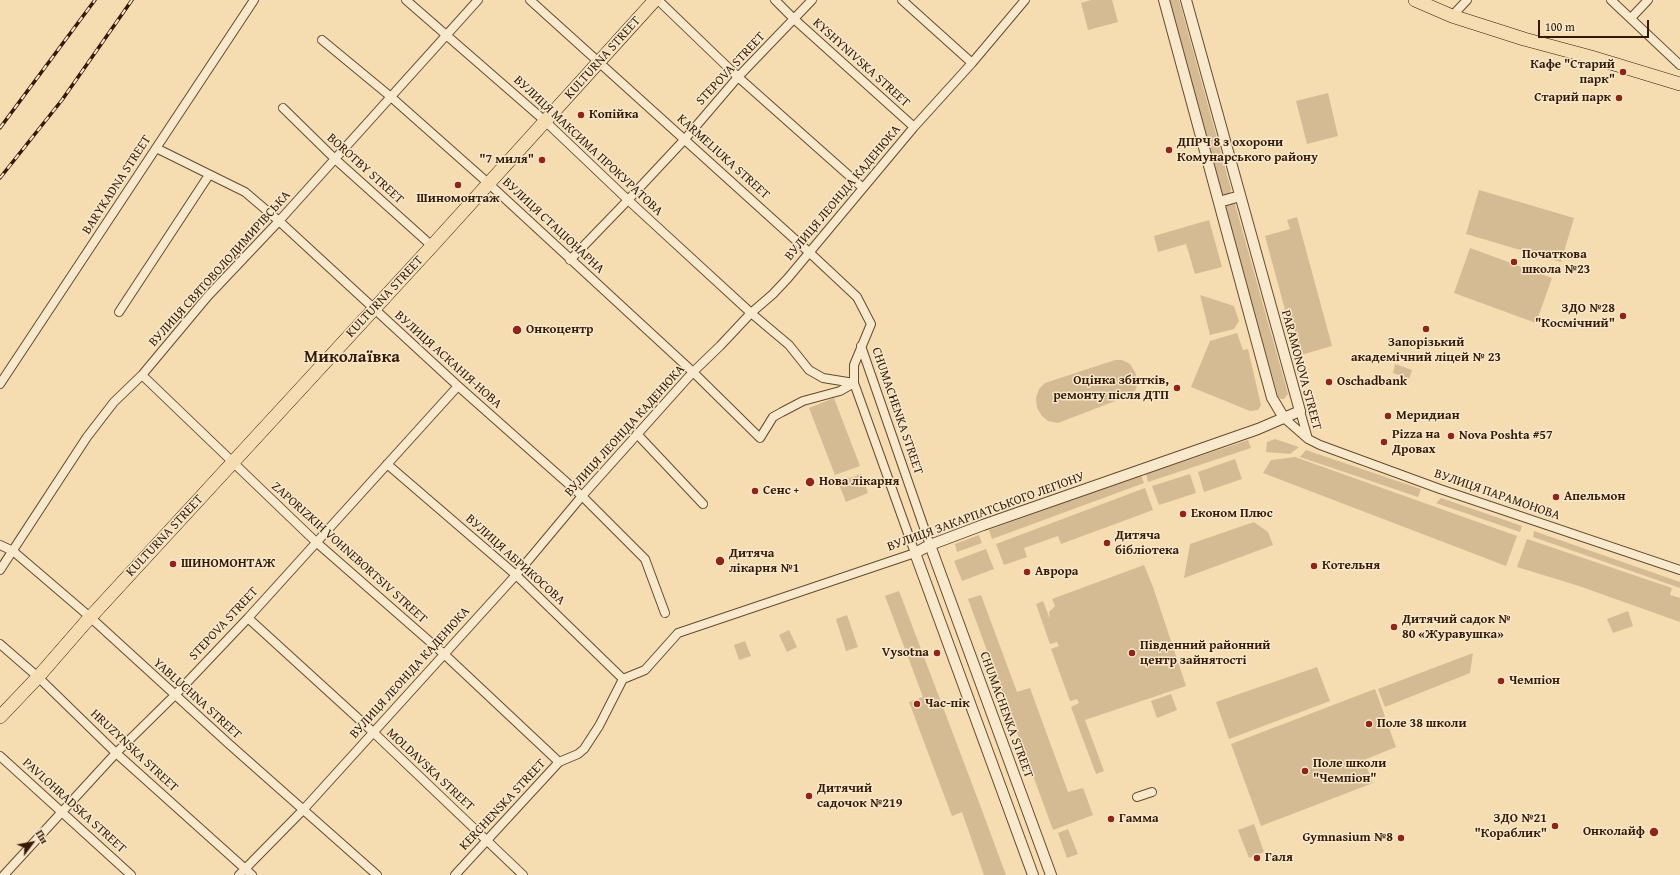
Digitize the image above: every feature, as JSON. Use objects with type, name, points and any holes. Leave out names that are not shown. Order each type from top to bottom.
[{"type":"main road","name":"KULTURNA STREET","points":[[0,717],[38,678],[90,617],[233,463],[656,0]]},
{"type":"main road","points":[[1415,0],[1452,16],[1524,39],[1680,84]]},
{"type":"street","name":"BARYKADNA STREET","points":[[0,384],[254,0]]},
{"type":"street","name":"ВУЛИЦЯ МАКСИМА ПРОКУРАТОВА","points":[[406,0],[545,122],[751,313],[789,345],[809,370],[822,378],[854,383]]},
{"type":"street","name":"ВУЛИЦЯ СВЯТОВОЛОДИМИРІВСЬКА","points":[[0,570],[87,437],[114,402],[142,375],[208,296],[279,221],[478,0]]},
{"type":"street","name":"KARMELIUKA STREET","points":[[530,0],[810,252],[857,297],[871,324],[861,346]]},
{"type":"street","points":[[656,0],[738,77],[862,188]]},
{"type":"street","name":"KYSHYNIVSKA STREET","points":[[775,0],[794,19],[914,127]]},
{"type":"street","name":"STEPOVA STREET","points":[[570,260],[685,139],[738,77],[812,0]]},
{"type":"street","points":[[902,0],[972,63]]},
{"type":"street","name":"ВУЛИЦЯ ЛЕОНІДА КАДЕНЮКА","points":[[242,872],[303,810],[444,654],[693,372],[751,313],[773,294],[914,127],[972,63],[1025,0]]},
{"type":"street","name":"PARAMONOVA STREET","points":[[1164,0],[1272,398],[1284,418],[1308,439]]},
{"type":"street","name":"PARAMONOVA STREET","points":[[1186,0],[1308,439]]},
{"type":"street","points":[[1452,16],[1467,0]]},
{"type":"street","points":[[1611,0],[1680,65]]},
{"type":"street","points":[[1631,18],[1648,0]]},
{"type":"street","name":"ВУЛИЦЯ СТАЦІОНАРНА","points":[[322,40],[391,97],[488,183],[693,372],[760,438],[773,417],[803,401],[840,391],[854,383]]},
{"type":"street","name":"BOROTBY STREET","points":[[284,108],[334,159],[432,246]]},
{"type":"street","name":"ВУЛИЦЯ АСКАНІЯ-НОВА","points":[[156,148],[244,192],[279,221],[458,386],[582,496],[645,559],[665,613]]},
{"type":"street","points":[[119,312],[209,175]]},
{"type":"street","points":[[1219,202],[1240,196]]},
{"type":"street","name":"CHUMACHENKA STREET","points":[[861,346],[854,365],[854,383],[1033,875]]},
{"type":"street","name":"CHUMACHENKA STREET","points":[[861,346],[930,545],[1051,875]]},
{"type":"street","name":"ZAPORIZKIH VOHNEBORTSIV STREET","points":[[142,375],[316,542],[444,654],[559,762]]},
{"type":"street","name":"STEPOVA STREET","points":[[3,875],[116,753],[248,618],[458,386]]},
{"type":"street","name":"ВУЛИЦЯ ЗАКАРПАТСЬКОГО ЛЕГІОНУ","points":[[623,679],[645,670],[678,633],[915,552],[930,545],[1258,429],[1300,411]]},
{"type":"street","points":[[637,434],[703,504]]},
{"type":"street","name":"ВУЛИЦЯ ПАРАМОНОВА","points":[[1308,439],[1320,446],[1440,489],[1680,570]]},
{"type":"street","name":"ВУЛИЦЯ АБРИКОСОВА","points":[[387,464],[516,574],[623,679]]},
{"type":"street","name":"YABLUCHNA STREET","points":[[0,545],[13,551],[90,617],[174,695],[377,875]]},
{"type":"street","name":"MOLDAVSKA STREET","points":[[248,618],[372,732],[523,875]]},
{"type":"street","name":"HRUZYNSKA STREET","points":[[0,644],[38,678],[242,872],[252,875]]},
{"type":"street","name":"KERCHENSKA STREET","points":[[454,875],[559,762],[578,754],[584,749],[599,726],[623,679]]},
{"type":"street","name":"PAVLOHRADSKA STREET","points":[[0,756],[131,875]]},
{"type":"street","points":[[1137,797],[1152,792]]},
{"type":"shaded area","points":[[1091,0],[1112,0],[1118,22],[1088,30],[1081,3]]},
{"type":"shaded area","points":[[1168,0],[1179,0],[1231,189],[1230,193],[1226,195],[1222,195],[1220,190]]},
{"type":"shaded area","points":[[1328,93],[1338,136],[1307,144],[1296,101]]},
{"type":"shaded area","points":[[1479,190],[1574,218],[1561,262],[1466,234]]},
{"type":"shaded area","points":[[1233,202],[1235,204],[1288,394],[1284,399],[1278,397],[1225,206]]},
{"type":"shaded area","points":[[1297,217],[1332,346],[1301,355],[1292,320],[1288,321],[1265,236],[1290,229],[1287,220]]},
{"type":"shaded area","points":[[1209,220],[1222,267],[1195,274],[1186,244],[1158,252],[1154,236]]},
{"type":"shaded area","points":[[1470,248],[1552,278],[1536,323],[1454,293]]},
{"type":"shaded area","points":[[1200,295],[1234,306],[1239,321],[1234,329],[1210,335]]},
{"type":"shaded area","points":[[1237,333],[1243,350],[1248,349],[1261,405],[1258,410],[1250,411],[1191,387],[1210,341]]},
{"type":"shaded area","points":[[1115,360],[1122,360],[1130,364],[1135,372],[1138,381],[1136,389],[1131,395],[1058,423],[1048,421],[1042,416],[1037,408],[1036,398],[1039,389],[1045,383]]},
{"type":"shaded area","points":[[1395,364],[1412,370],[1409,379],[1393,373]]},
{"type":"shaded area","points":[[834,398],[860,466],[835,475],[809,408]]},
{"type":"shaded area","points":[[1275,439],[1299,447],[1290,454],[1266,452],[1267,442]]},
{"type":"shaded area","points":[[1248,440],[1251,448],[1148,482],[1146,474]]},
{"type":"shaded area","points":[[1306,450],[1421,489],[1418,497],[1300,457]]},
{"type":"shaded area","points":[[1295,457],[1517,536],[1506,566],[1263,473],[1271,460]]},
{"type":"shaded area","points":[[1235,459],[1242,479],[1204,492],[1198,472]]},
{"type":"shaded area","points":[[861,474],[868,493],[846,502],[838,482]]},
{"type":"shaded area","points":[[1190,474],[1196,493],[1159,505],[1152,486]]},
{"type":"shaded area","points":[[1141,475],[1144,483],[992,539],[989,530]]},
{"type":"shaded area","points":[[1145,488],[1153,510],[1061,544],[1058,536],[1024,548],[1027,557],[1004,565],[996,544]]},
{"type":"shaded area","points":[[1441,498],[1522,526],[1520,532],[1436,503]]},
{"type":"shaded area","points":[[1254,522],[1268,532],[1273,545],[1184,578],[1190,544]]},
{"type":"shaded area","points":[[1534,531],[1680,582],[1680,588],[1533,537]]},
{"type":"shaded area","points":[[979,535],[982,543],[957,552],[955,544]]},
{"type":"shaded area","points":[[1527,539],[1672,588],[1670,595],[1680,598],[1680,622],[1579,586],[1517,567]]},
{"type":"shaded area","points":[[986,549],[994,569],[962,581],[954,561]]},
{"type":"shaded area","points":[[1144,565],[1153,587],[1186,686],[1085,720],[1104,771],[1096,774],[1071,707],[1079,703],[1077,699],[1070,701],[1051,649],[1059,646],[1057,642],[1050,644],[1036,604],[1043,601],[1050,619],[1049,612],[1055,606],[1052,599]]},
{"type":"shaded area","points":[[899,591],[1006,875],[984,875],[962,812],[952,816],[947,803],[909,702],[923,697],[885,596]]},
{"type":"shaded area","points":[[981,595],[1017,692],[1030,688],[1068,792],[1083,788],[1093,815],[1053,830],[968,599]]},
{"type":"shaded area","points":[[1628,611],[1633,626],[1613,633],[1607,619]]},
{"type":"shaded area","points":[[847,615],[858,647],[846,651],[836,619]]},
{"type":"shaded area","points":[[789,630],[797,647],[787,652],[779,635]]},
{"type":"shaded area","points":[[745,641],[751,656],[739,660],[734,645]]},
{"type":"shaded area","points":[[1473,653],[1470,673],[1385,707],[1378,689]]},
{"type":"shaded area","points":[[1317,667],[1330,701],[1229,739],[1216,702]]},
{"type":"shaded area","name":"Поле школи \"Чемпіон\"","points":[[1375,689],[1396,747],[1364,760],[1373,783],[1261,826],[1231,744]]},
{"type":"shaded area","points":[[1171,694],[1177,710],[1157,718],[1151,701]]},
{"type":"shaded area","points":[[1254,824],[1264,852],[1249,858],[1238,830]]},
{"type":"shaded area","points":[[1068,829],[1078,854],[1067,858],[1058,833]]},
{"type":"railway","points":[[0,128],[95,0]]},
{"type":"railway","points":[[0,178],[62,100],[132,0]]},
{"type":"place","name":"Кафе \"Старий парк\"","points":[[1623,72]]},
{"type":"place","name":"Старий парк","points":[[1619,98]]},
{"type":"place","name":"Копійка","points":[[581,115]]},
{"type":"place","name":"ДПРЧ 8 з охорони Комунарського району","points":[[1169,150]]},
{"type":"place","name":"\"7 миля\"","points":[[542,160]]},
{"type":"place","name":"Шиномонтаж","points":[[458,185]]},
{"type":"place","name":"Початкова школа №23","points":[[1514,262]]},
{"type":"place","name":"ЗДО №28 \"Космічний\"","points":[[1623,316]]},
{"type":"place","name":"Запорізький академічний ліцей № 23","points":[[1426,329]]},
{"type":"place","name":"Онкоцентр","points":[[517,330]]},
{"type":"place","name":"Oschadbank","points":[[1329,382]]},
{"type":"place","name":"Оцінка збитків, ремонту після ДТП","points":[[1177,388]]},
{"type":"place","name":"Меридиан","points":[[1388,416]]},
{"type":"place","name":"Nova Poshta #57","points":[[1451,436]]},
{"type":"place","name":"Pizza на Дровах","points":[[1384,442]]},
{"type":"place","name":"Нова лікарня","points":[[810,482]]},
{"type":"place","name":"Сенс +","points":[[755,491]]},
{"type":"place","name":"Апельмон","points":[[1556,497]]},
{"type":"place","name":"Економ Плюс","points":[[1183,514]]},
{"type":"place","name":"Дитяча бібліотека","points":[[1107,543]]},
{"type":"place","name":"Дитяча лікарня №1","points":[[720,561]]},
{"type":"place","name":"ШИНОМОНТАЖ","points":[[173,564]]},
{"type":"place","name":"Котельня","points":[[1314,566]]},
{"type":"place","name":"Аврора","points":[[1027,572]]},
{"type":"place","name":"Дитячий садок № 80 «Журавушка»","points":[[1394,627]]},
{"type":"place","name":"Vysotna","points":[[937,653]]},
{"type":"place","name":"Південний районний центр зайнятості","points":[[1132,653]]},
{"type":"place","name":"Чемпіон","points":[[1501,681]]},
{"type":"place","name":"Час-пік","points":[[917,704]]},
{"type":"place","name":"Поле 38 школи","points":[[1369,724]]},
{"type":"place","name":"Поле школи \"Чемпіон\"","points":[[1305,771]]},
{"type":"place","name":"Дитячий садочок №219","points":[[809,796]]},
{"type":"place","name":"Гамма","points":[[1111,819]]},
{"type":"place","name":"ЗДО №21 \"Кораблик\"","points":[[1555,826]]},
{"type":"place","name":"Онколайф","points":[[1654,832]]},
{"type":"place","name":"Gymnasium №8","points":[[1401,838]]},
{"type":"place","name":"Галя","points":[[1257,858]]},
{"type":"district","name":"Миколаївка","points":[[352,358]]}]
